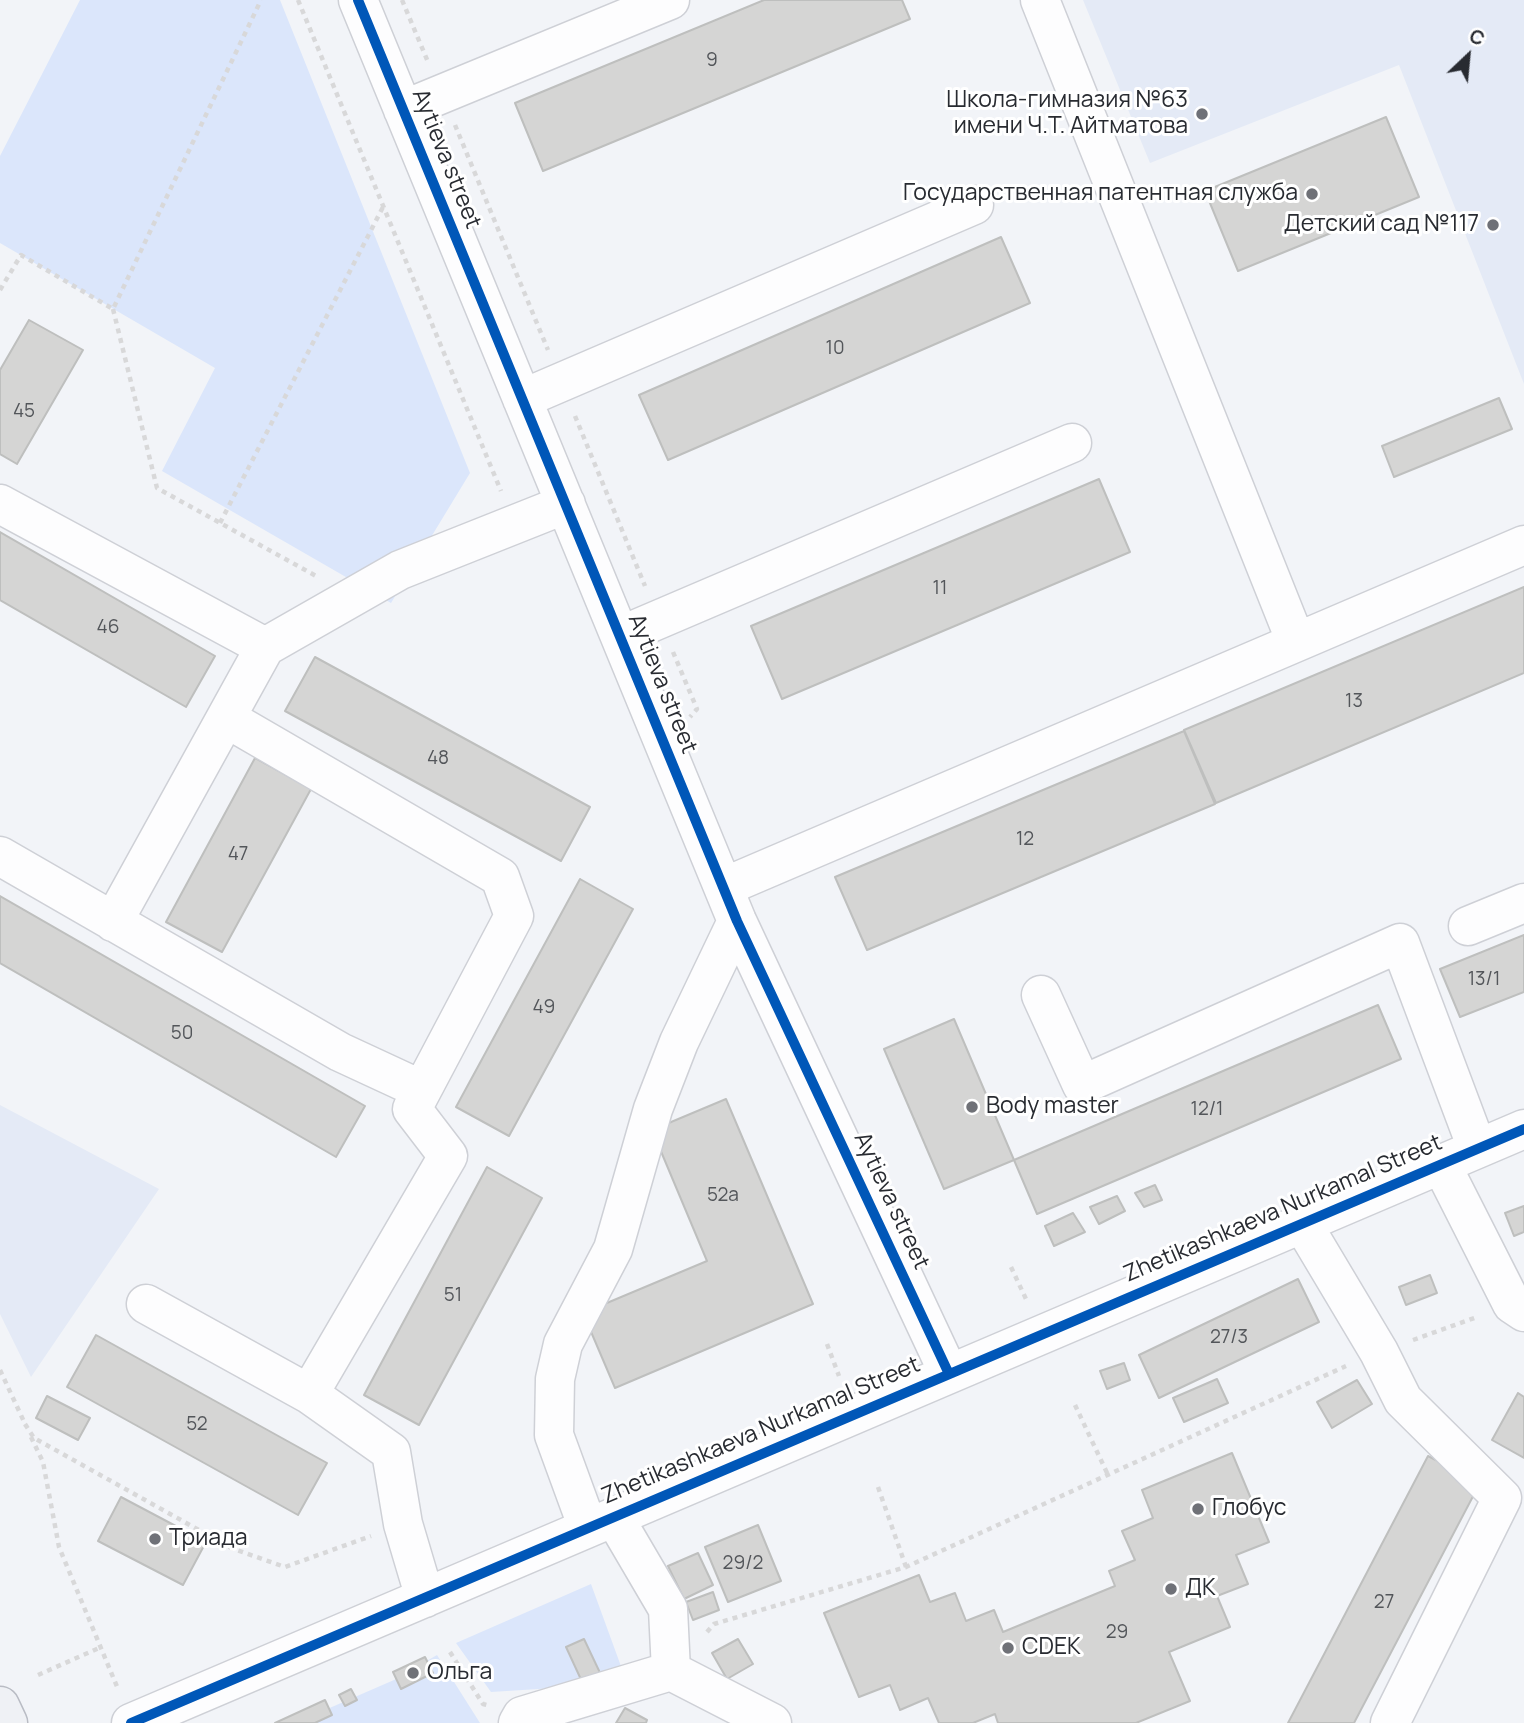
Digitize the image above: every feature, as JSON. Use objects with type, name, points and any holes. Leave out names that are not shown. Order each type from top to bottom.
[{"type":"main road","points":[[0,1706],[8,1723]]},
{"type":"street","name":"Aytieva street","points":[[358,0],[730,904],[949,1374]]},
{"type":"street","points":[[403,110],[670,0]]},
{"type":"street","points":[[1040,0],[1296,642]]},
{"type":"street","points":[[522,399],[974,205]]},
{"type":"street","points":[[620,636],[1072,443]]},
{"type":"street","points":[[0,504],[265,647]]},
{"type":"street","points":[[113,922],[265,647],[400,570],[566,504]]},
{"type":"street","points":[[671,1671],[668,1609],[601,1522],[554,1436],[555,1379],[563,1343],[613,1249],[653,1109],[730,904],[1296,642],[1524,545]]},
{"type":"street","points":[[226,718],[500,877],[514,916],[412,1109],[448,1156],[309,1394]]},
{"type":"street","points":[[0,856],[340,1052],[422,1090]]},
{"type":"street","points":[[1468,926],[1524,902]]},
{"type":"street","points":[[1041,995],[1082,1085],[1400,943],[1477,1149]]},
{"type":"street","name":"Zhetikashkaeva Nurkamal Street","points":[[125,1706],[425,1598],[1524,1129]]},
{"type":"street","points":[[1441,1164],[1518,1308]]},
{"type":"street","points":[[1302,1223],[1379,1352],[1402,1400],[1502,1497],[1390,1723]]},
{"type":"street","points":[[146,1304],[309,1394],[391,1452],[403,1524],[425,1598]]},
{"type":"street","points":[[520,1720],[671,1671],[772,1723]]},
{"type":"path","points":[[261,0],[113,309],[157,488],[353,597]]},
{"type":"path","points":[[298,0],[515,524]]},
{"type":"path","points":[[220,523],[383,207]]},
{"type":"path","points":[[0,290],[21,255],[113,309]]},
{"type":"path","points":[[1011,1267],[1026,1299]]},
{"type":"path","points":[[671,1671],[715,1624],[906,1567],[1237,1414],[1379,1352],[1518,1308]]},
{"type":"path","points":[[827,1344],[839,1376]]},
{"type":"path","points":[[0,1370],[43,1462],[60,1547],[99,1648],[125,1706]]},
{"type":"path","points":[[1075,1405],[1108,1475]]},
{"type":"path","points":[[25,1424],[34,1438],[231,1548],[285,1567],[403,1524]]},
{"type":"path","points":[[878,1487],[906,1567]]},
{"type":"path","points":[[38,1675],[99,1648]]},
{"type":"path","points":[[450,1652],[483,1704],[520,1720]]},
{"type":"shaded area","points":[[80,0],[280,0],[470,473],[391,603],[162,471],[215,368],[0,243],[0,156]]},
{"type":"shaded area","name":"Школа-гимназия №63 имени Ч.Т. Айтматова","points":[[1083,0],[1524,0],[1524,384],[1399,65],[1150,163]]},
{"type":"shaded area","points":[[0,1105],[159,1189],[31,1377],[0,1314]]},
{"type":"shaded area","points":[[591,1584],[622,1669],[570,1687],[491,1692],[456,1643]]},
{"type":"shaded area","points":[[437,1655],[480,1723],[295,1723],[394,1680]]},
{"type":"building","points":[[764,0],[902,0],[910,19],[543,171],[515,103]]},
{"type":"building","name":"Государственная патентная служба","points":[[1386,117],[1419,197],[1238,271],[1205,191]]},
{"type":"building","points":[[1001,237],[1030,303],[668,460],[639,395]]},
{"type":"building","points":[[29,320],[83,350],[17,464],[0,454],[0,370]]},
{"type":"building","points":[[1499,398],[1512,429],[1394,477],[1382,446]]},
{"type":"building","points":[[1099,479],[1130,552],[782,699],[751,626]]},
{"type":"building","points":[[0,532],[215,656],[186,707],[0,600]]},
{"type":"building","points":[[1524,587],[1524,673],[1216,803],[1184,730]]},
{"type":"building","points":[[315,657],[590,807],[561,861],[285,711]]},
{"type":"building","points":[[1184,731],[1215,804],[867,950],[835,877]]},
{"type":"building","points":[[255,758],[311,789],[222,952],[166,922]]},
{"type":"building","points":[[580,879],[633,909],[509,1136],[456,1107]]},
{"type":"building","points":[[0,896],[365,1106],[336,1157],[0,963]]},
{"type":"building","points":[[1524,935],[1524,992],[1460,1017],[1440,969]]},
{"type":"building","points":[[1378,1005],[1401,1059],[1037,1214],[1014,1160]]},
{"type":"building","points":[[954,1019],[1014,1160],[944,1189],[884,1049]]},
{"type":"building","points":[[726,1099],[813,1304],[615,1388],[583,1313],[707,1261],[652,1130]]},
{"type":"building","points":[[487,1167],[542,1198],[419,1425],[364,1395]]},
{"type":"building","points":[[1155,1185],[1162,1200],[1144,1207],[1135,1193]]},
{"type":"building","points":[[1117,1196],[1125,1211],[1099,1224],[1090,1207]]},
{"type":"building","points":[[1524,1206],[1524,1232],[1514,1236],[1505,1213]]},
{"type":"building","points":[[1073,1213],[1085,1232],[1054,1246],[1045,1226]]},
{"type":"building","points":[[1430,1275],[1437,1293],[1406,1305],[1399,1287]]},
{"type":"building","points":[[1298,1279],[1319,1322],[1159,1398],[1139,1355]]},
{"type":"building","points":[[96,1335],[327,1463],[298,1515],[67,1387]]},
{"type":"building","points":[[1124,1363],[1130,1380],[1107,1389],[1100,1371]]},
{"type":"building","points":[[1217,1379],[1228,1403],[1184,1422],[1173,1398]]},
{"type":"building","points":[[1357,1380],[1372,1404],[1332,1428],[1317,1402]]},
{"type":"building","points":[[1518,1393],[1524,1397],[1524,1458],[1492,1440]]},
{"type":"building","points":[[47,1396],[90,1418],[78,1440],[36,1418]]},
{"type":"building","name":"ДК","points":[[1232,1453],[1269,1542],[1236,1555],[1248,1584],[1217,1596],[1230,1627],[1169,1652],[1190,1701],[1136,1723],[998,1723],[995,1714],[973,1723],[939,1723],[928,1698],[900,1710],[890,1685],[859,1697],[824,1613],[919,1575],[930,1602],[955,1593],[966,1621],[994,1610],[1003,1632],[1115,1586],[1109,1571],[1135,1560],[1122,1531],[1153,1518],[1142,1490]]},
{"type":"building","points":[[1428,1456],[1480,1483],[1354,1723],[1288,1723]]},
{"type":"building","points":[[121,1497],[206,1542],[183,1585],[98,1541]]},
{"type":"building","points":[[758,1525],[781,1581],[728,1602],[705,1547]]},
{"type":"building","points":[[698,1553],[713,1585],[684,1599],[668,1566]]},
{"type":"building","points":[[713,1592],[719,1610],[693,1620],[686,1602]]},
{"type":"building","points":[[584,1639],[602,1677],[584,1686],[566,1647]]},
{"type":"building","points":[[738,1639],[753,1664],[727,1679],[712,1653]]},
{"type":"building","name":"Ольга","points":[[425,1657],[433,1673],[401,1689],[393,1672]]},
{"type":"building","points":[[351,1689],[357,1700],[345,1706],[339,1695]]},
{"type":"building","points":[[325,1700],[332,1715],[315,1723],[275,1723]]},
{"type":"building","points":[[625,1708],[647,1720],[646,1723],[616,1723]]},
{"type":"cycle path","points":[[358,0],[737,921],[949,1374]]},
{"type":"cycle path","points":[[131,1723],[1524,1129]]},
{"type":"place","name":"Школа-гимназия №63 имени Ч.Т. Айтматова","points":[[1202,114]]},
{"type":"place","name":"Государственная патентная служба","points":[[1312,194]]},
{"type":"place","name":"Детский сад №117","points":[[1493,225]]},
{"type":"place","name":"Body master","points":[[972,1107]]},
{"type":"place","name":"Глобус","points":[[1198,1509]]},
{"type":"place","name":"Триада","points":[[155,1539]]},
{"type":"place","name":"ДК","points":[[1171,1589]]},
{"type":"place","name":"CDEK","points":[[1008,1648]]},
{"type":"place","name":"Ольга","points":[[413,1673]]}]
